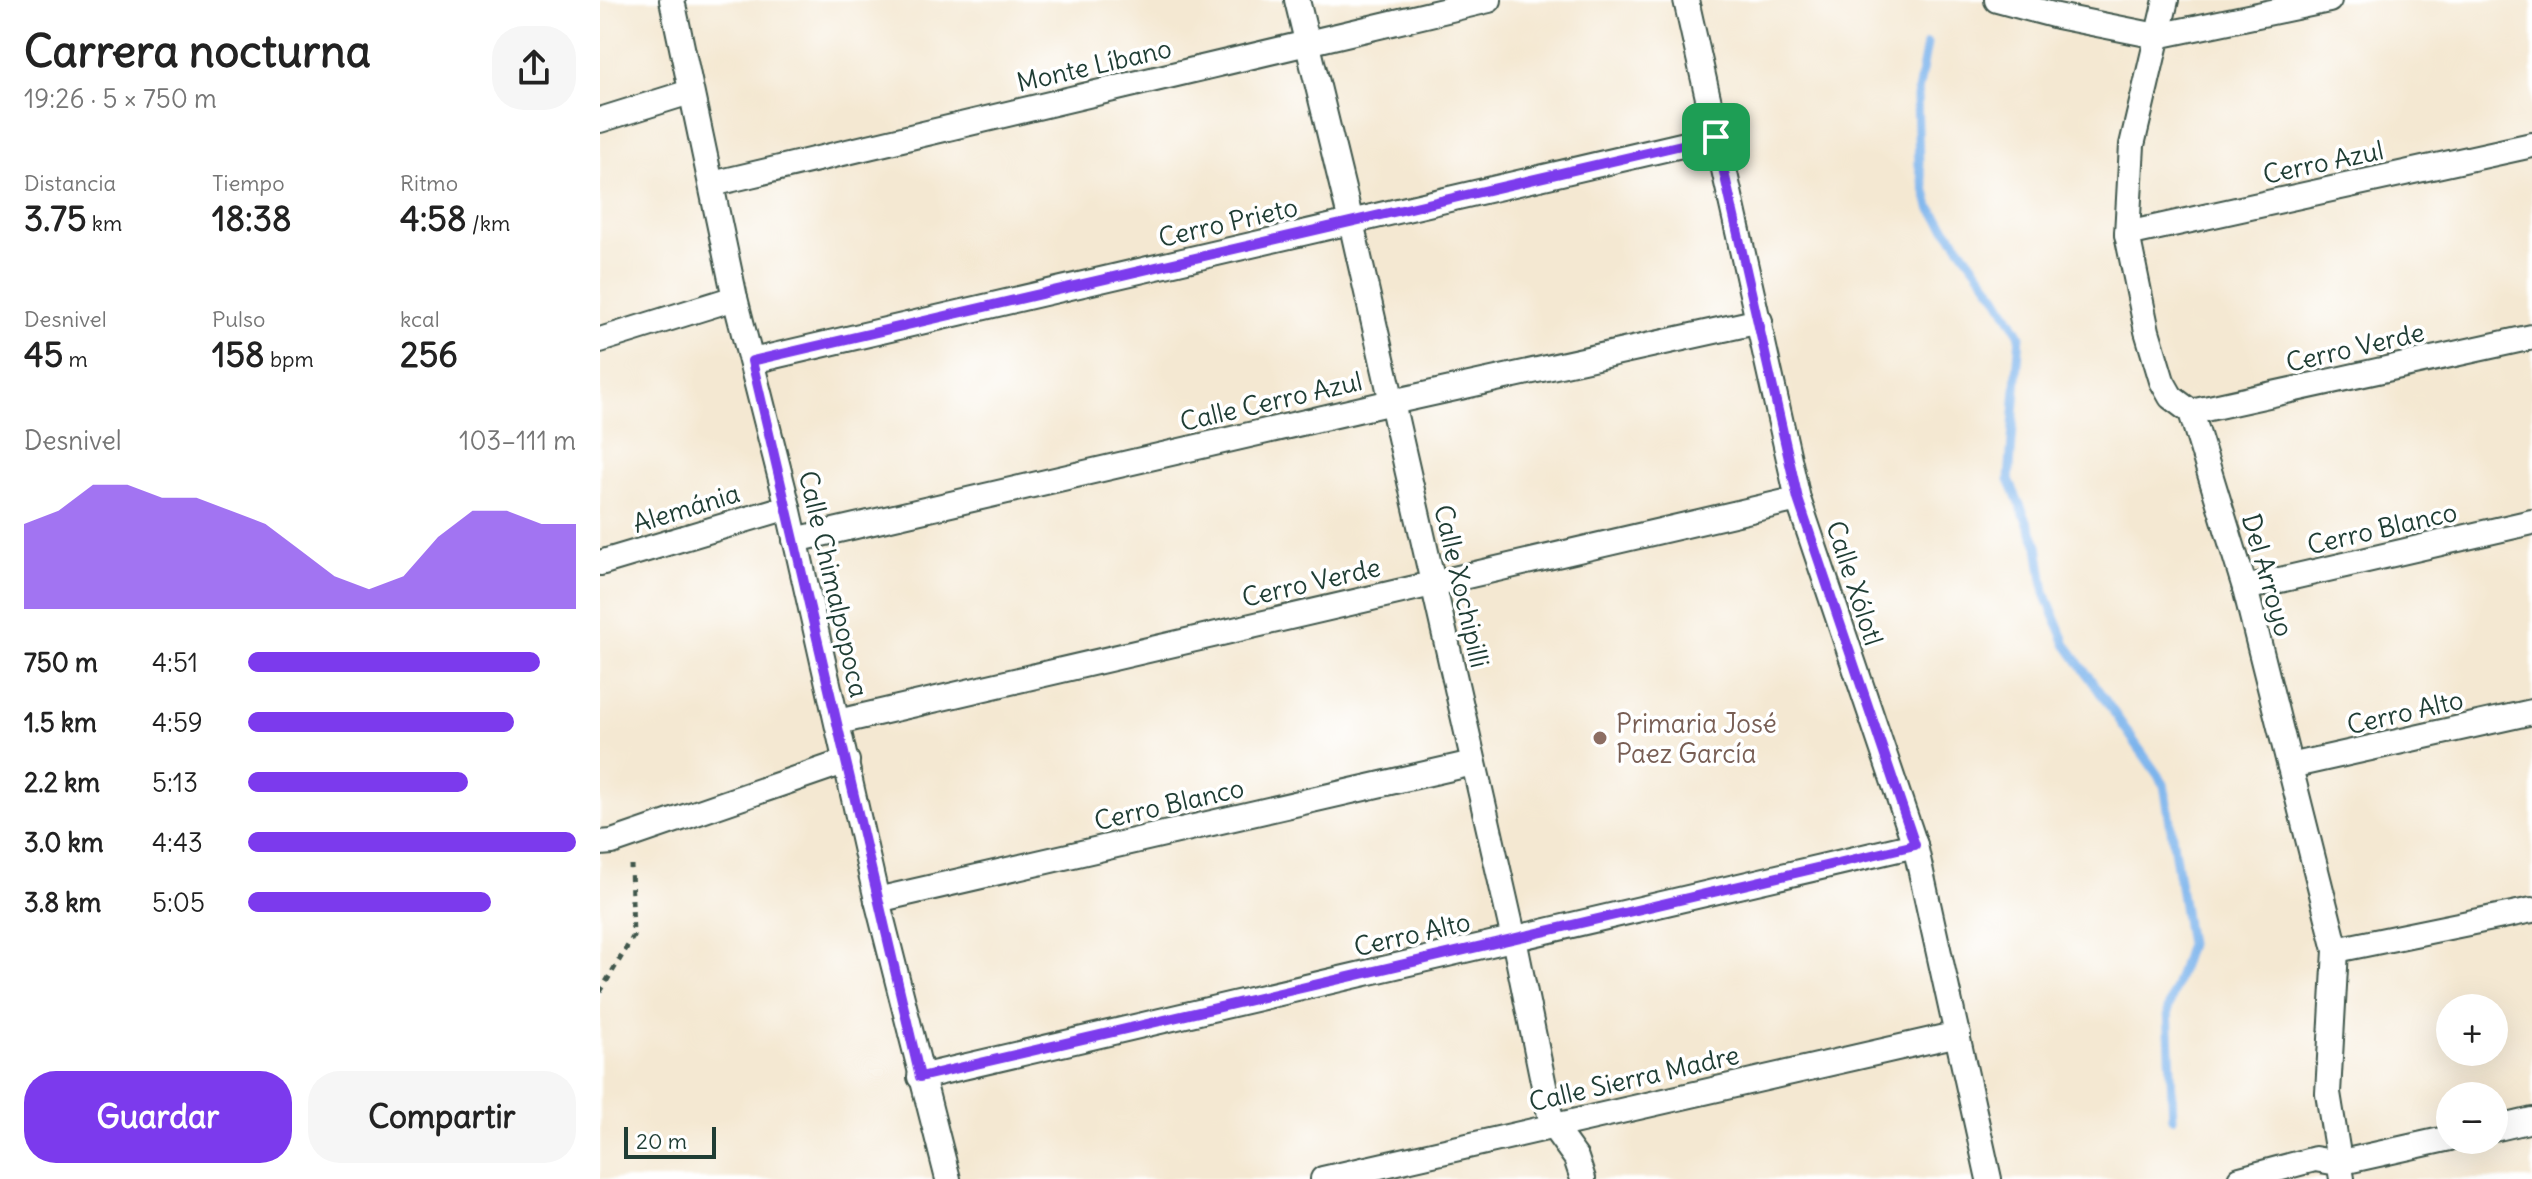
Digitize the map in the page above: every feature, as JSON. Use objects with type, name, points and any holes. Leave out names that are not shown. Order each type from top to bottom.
[{"type":"street","name":"Calle Xochipilli","points":[[1297,0],[1351,222],[1514,939],[1552,1125],[1576,1158],[1583,1179]]},
{"type":"street","name":"Monte Líbano","points":[[712,184],[1489,0]]},
{"type":"street","name":"Calle Xólotl","points":[[1686,0],[1798,499],[1915,845],[1989,1179]]},
{"type":"street","points":[[1997,0],[2057,16],[2157,36],[2329,0]]},
{"type":"street","name":"Del Arroyo","points":[[2166,0],[2132,145],[2127,234],[2147,331],[2162,381],[2171,397],[2191,412],[2245,588],[2336,950],[2328,1093],[2340,1171]]},
{"type":"street","name":"Calle Chimalpopoca","points":[[678,1],[690,92],[735,298],[788,507],[877,900],[948,1179]]},
{"type":"street","points":[[600,120],[690,92]]},
{"type":"street","name":"Cerro Prieto","points":[[752,361],[1716,137]]},
{"type":"street","name":"Cerro Azul","points":[[2127,234],[2532,145]]},
{"type":"street","points":[[600,340],[735,298]]},
{"type":"street","name":"Calle Cerro Azul","points":[[795,540],[1392,402],[1760,321]]},
{"type":"street","name":"Cerro Verde","points":[[2191,412],[2532,337]]},
{"type":"street","name":"Cerro Verde","points":[[838,722],[1798,499]]},
{"type":"street","name":"Alemánia","points":[[600,563],[788,507]]},
{"type":"street","name":"Cerro Blanco","points":[[2245,588],[2532,522]]},
{"type":"street","name":"Cerro Alto","points":[[2290,766],[2532,712]]},
{"type":"street","points":[[600,843],[630,836],[847,761]]},
{"type":"street","name":"Cerro Blanco","points":[[877,900],[1473,763]]},
{"type":"street","name":"Cerro Alto","points":[[920,1077],[1915,845]]},
{"type":"street","points":[[2336,950],[2532,910]]},
{"type":"street","name":"Calle Sierra Madre","points":[[1323,1179],[1958,1034]]},
{"type":"street","points":[[2508,1126],[2532,1120]]},
{"type":"street","points":[[2240,1179],[2315,1159],[2340,1171],[2436,1142]]},
{"type":"path","points":[[600,992],[633,937],[630,836]]},
{"type":"waterway","points":[[1927,44],[1917,97],[1919,165],[1930,207],[1997,296],[2020,335],[2009,480],[2038,546],[2045,593],[2066,644],[2164,784],[2189,944],[2168,1009],[2173,1118]]},
{"type":"place","name":"Primaria José Paez García","points":[[1600,738]]},
{"type":"route","points":[[1716,137],[1798,499],[1915,845],[920,1077],[752,361],[1716,137]]}]
